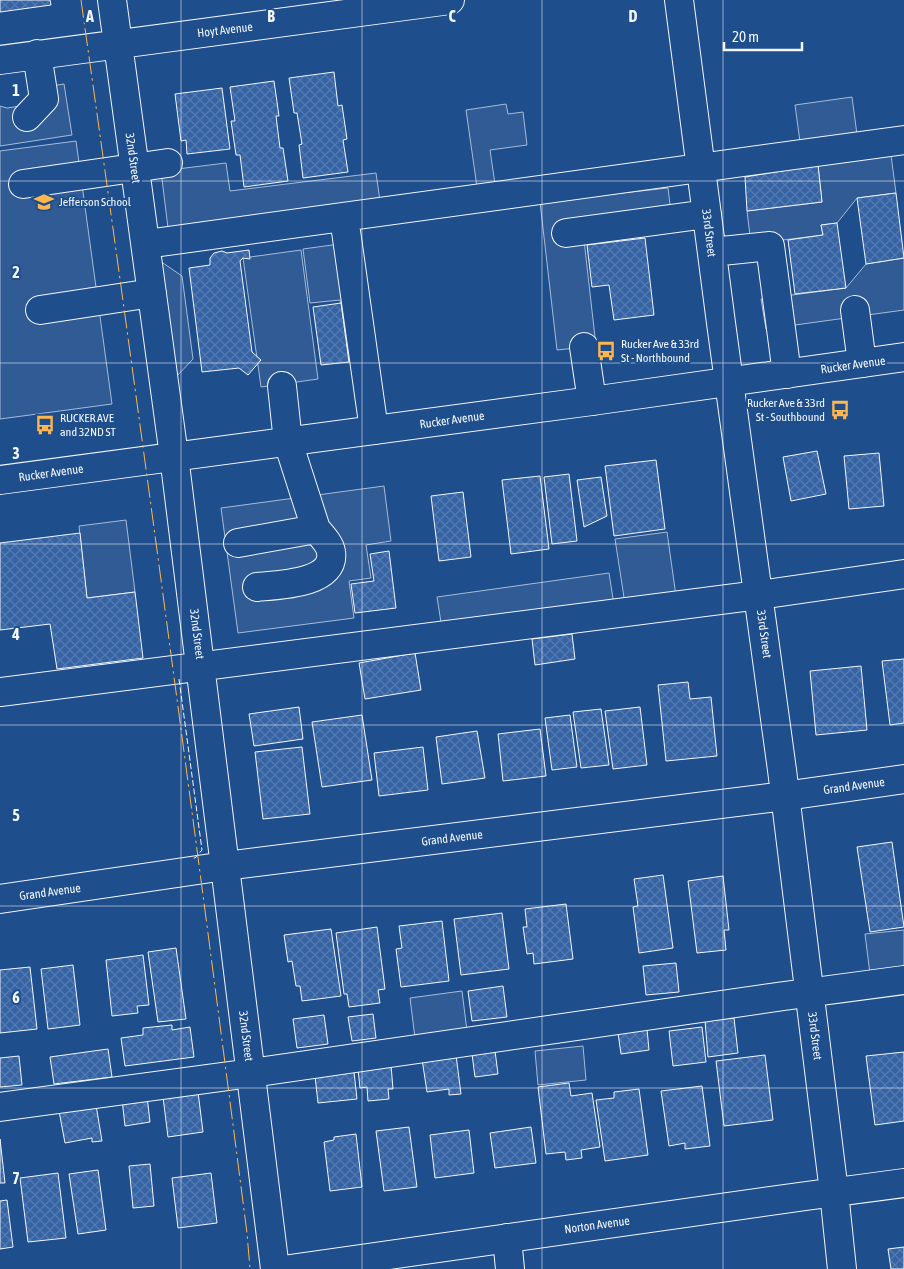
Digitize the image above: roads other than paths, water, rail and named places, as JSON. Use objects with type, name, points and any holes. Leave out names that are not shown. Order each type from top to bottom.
[{"type":"street","name":"32nd Street","points":[[112,0],[174,456],[275,1269]]},
{"type":"street","name":"Hoyt Avenue","points":[[0,60],[450,0]]},
{"type":"street","name":"33rd Street","points":[[679,0],[785,796],[842,1269]]},
{"type":"street","points":[[27,117],[44,99],[37,54]]},
{"type":"street","points":[[146,244],[904,140]]},
{"type":"street","points":[[23,184],[168,163]]},
{"type":"street","points":[[566,233],[707,214]]},
{"type":"street","points":[[344,216],[374,430]]},
{"type":"street","points":[[712,252],[770,246],[787,374]]},
{"type":"street","points":[[40,310],[152,293]]},
{"type":"street","points":[[855,310],[862,363]]},
{"type":"street","points":[[584,347],[592,401]]},
{"type":"street","name":"Rucker Avenue","points":[[0,480],[592,401],[904,357]]},
{"type":"street","points":[[258,587],[303,582],[318,576],[328,568],[331,560],[331,550],[316,529],[288,442],[282,386]]},
{"type":"street","points":[[238,543],[316,529]]},
{"type":"street","points":[[0,692],[201,667],[644,602],[759,595],[904,574]]},
{"type":"street","name":"Grand Avenue","points":[[0,899],[225,866],[785,796],[904,779]]},
{"type":"street","points":[[0,1107],[904,980]]},
{"type":"street","name":"Norton Avenue","points":[[290,1269],[904,1183]]},
{"type":"street","points":[[507,1238],[510,1269]]},
{"type":"place","name":"Jefferson School","points":[[44,202]]},
{"type":"place","name":"Rucker Ave & 33rd St - Northbound","points":[[606,351]]},
{"type":"place","name":"Rucker Ave & 33rd St - Southbound","points":[[840,410]]},
{"type":"place","name":"RUCKER AVE and 32ND ST","points":[[45,425]]}]
